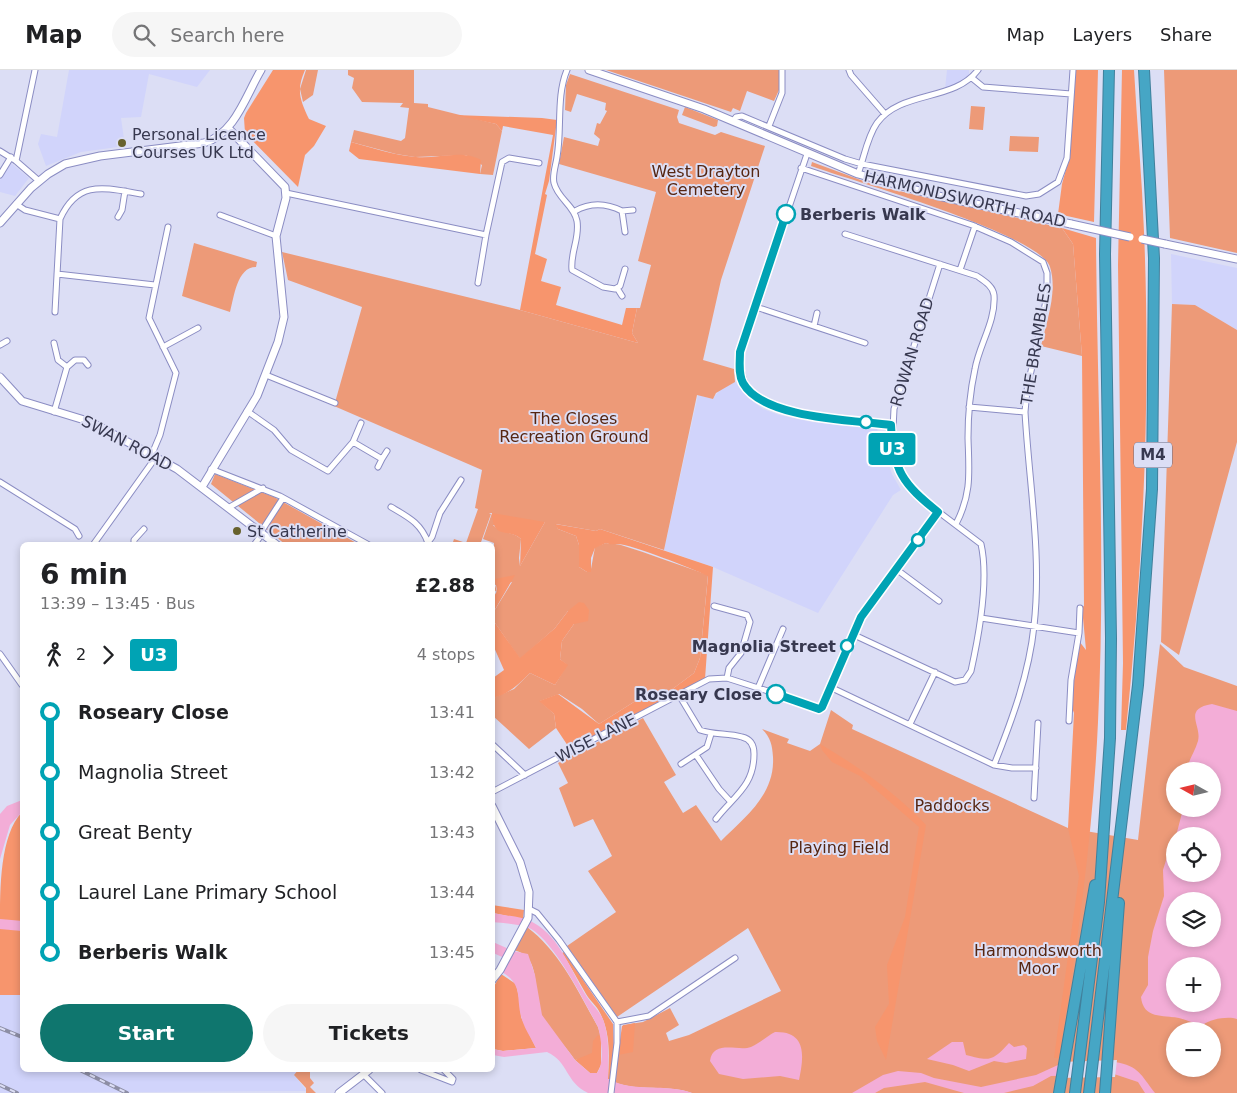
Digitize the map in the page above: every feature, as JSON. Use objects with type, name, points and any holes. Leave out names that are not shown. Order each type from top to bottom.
[{"type":"highway","points":[[1075,1093],[1099,902],[1111,677],[1105,262],[1109,70]]},
{"type":"highway","name":"M4","points":[[1089,1093],[1120,839],[1142,636],[1152,489],[1154,258],[1144,70]]},
{"type":"highway","points":[[1105,1093],[1121,886],[1120,839]]},
{"type":"highway","points":[[1059,1093],[1089,909],[1101,859]]},
{"type":"street","points":[[0,175],[14,159],[35,70]]},
{"type":"street","points":[[0,223],[39,181],[54,170],[71,162],[100,156],[204,143],[217,138],[228,128],[261,70]]},
{"type":"street","points":[[567,70],[562,87],[561,136],[554,178],[556,189],[575,211],[578,233],[571,260],[573,272],[603,287],[617,288]]},
{"type":"street","name":"HARMONDSWORTH ROAD","points":[[589,70],[704,109],[858,174],[938,196],[1237,260]]},
{"type":"street","points":[[769,126],[782,93],[782,70]]},
{"type":"street","points":[[849,70],[850,75],[885,114]]},
{"type":"street","points":[[858,174],[874,128],[885,114],[898,105],[952,88],[972,78],[978,70]]},
{"type":"street","points":[[733,121],[740,115],[845,159],[862,164],[1026,196],[1039,194],[1054,185],[1062,174],[1067,158],[1072,70]]},
{"type":"street","points":[[972,78],[983,87],[1071,94]]},
{"type":"street","points":[[202,487],[266,375],[284,317],[276,236],[286,193],[282,183],[228,128]]},
{"type":"street","points":[[0,151],[14,159],[39,181]]},
{"type":"street","points":[[807,154],[740,352],[740,374],[743,382],[755,397],[792,412],[891,425]]},
{"type":"street","points":[[478,283],[502,162],[508,158],[539,163]]},
{"type":"street","name":"THE BRAMBLES","points":[[801,168],[975,226],[1011,242],[1036,256],[1046,268],[1047,296],[1027,390],[1025,412],[1036,568],[1034,626]]},
{"type":"street","points":[[55,312],[60,219],[66,205],[76,194],[102,188],[141,194]]},
{"type":"street","points":[[118,217],[122,210],[125,191]]},
{"type":"street","points":[[286,193],[486,235]]},
{"type":"street","points":[[16,204],[26,210],[60,219]]},
{"type":"street","points":[[575,211],[596,204],[622,212],[634,210]]},
{"type":"street","points":[[622,212],[625,232]]},
{"type":"street","points":[[220,215],[276,236]]},
{"type":"street","points":[[960,270],[975,226]]},
{"type":"street","points":[[95,542],[154,455],[176,372],[150,318],[168,227]]},
{"type":"street","points":[[845,234],[977,276],[991,286],[994,294],[988,327],[975,368],[969,408],[970,480],[965,502],[956,524]]},
{"type":"street","name":"ROWAN ROAD","points":[[935,672],[955,682],[966,680],[971,671],[980,618],[984,554],[982,544],[915,494],[904,482],[892,448],[891,425],[894,409],[940,264]]},
{"type":"street","points":[[617,288],[625,269]]},
{"type":"street","points":[[57,274],[155,285]]},
{"type":"street","points":[[617,288],[622,296]]},
{"type":"street","points":[[756,307],[865,343]]},
{"type":"street","points":[[814,326],[818,314]]},
{"type":"street","points":[[163,347],[198,328]]},
{"type":"street","points":[[0,345],[6,341]]},
{"type":"street","points":[[54,343],[58,360],[68,367]]},
{"type":"street","points":[[54,412],[68,367],[75,360],[84,360],[88,365]]},
{"type":"street","points":[[266,375],[334,403]]},
{"type":"street","name":"SWAN ROAD","points":[[0,378],[18,399],[54,412],[91,422],[154,455],[202,487],[273,542]]},
{"type":"street","points":[[969,408],[1025,412]]},
{"type":"street","points":[[247,411],[274,430],[291,450],[328,471],[352,442],[361,423]]},
{"type":"street","points":[[352,442],[382,459]]},
{"type":"street","points":[[378,467],[387,451]]},
{"type":"street","points":[[211,469],[263,488],[284,498],[364,542]]},
{"type":"street","points":[[428,542],[440,513],[461,480]]},
{"type":"street","points":[[0,482],[75,529],[79,536]]},
{"type":"street","points":[[228,508],[263,488]]},
{"type":"street","points":[[256,542],[284,498]]},
{"type":"street","points":[[390,507],[412,519],[424,530],[427,542]]},
{"type":"street","points":[[938,512],[861,617],[830,687],[994,765],[1012,768],[1036,768]]},
{"type":"street","points":[[134,542],[144,529]]},
{"type":"street","points":[[896,569],[939,601]]},
{"type":"street","points":[[714,606],[747,615],[750,622],[741,653],[729,668],[727,678]]},
{"type":"street","points":[[1069,721],[1071,680],[1079,633],[1080,608]]},
{"type":"street","points":[[980,618],[1079,633]]},
{"type":"street","points":[[994,765],[1014,714],[1027,667],[1034,626]]},
{"type":"street","points":[[758,688],[783,629]]},
{"type":"street","points":[[852,634],[935,672],[910,724]]},
{"type":"street","points":[[0,654],[20,682]]},
{"type":"street","name":"WISE LANE","points":[[495,791],[709,679],[727,678],[819,709],[823,706],[830,687]]},
{"type":"street","points":[[679,695],[700,730],[711,734],[743,737],[751,741],[754,748],[752,776],[744,789],[730,801],[716,819]]},
{"type":"street","points":[[1034,798],[1038,723]]},
{"type":"street","points":[[681,764],[709,744],[711,734]]},
{"type":"street","points":[[495,747],[525,776]]},
{"type":"street","points":[[696,754],[719,789],[730,801]]},
{"type":"street","points":[[495,812],[522,867],[529,892],[528,918],[495,976]]},
{"type":"street","points":[[529,909],[537,912],[617,1022],[617,1043],[611,1093]]},
{"type":"street","points":[[617,1022],[649,1016],[735,958]]},
{"type":"street","points":[[340,1092],[366,1072],[382,1093]]},
{"type":"street","points":[[426,1072],[452,1082],[453,1079],[446,1072]]},
{"type":"shaded area","points":[[69,70],[210,70],[197,87],[149,74],[141,117],[121,118],[125,146],[81,152],[46,166],[38,144],[41,134],[57,137]]},
{"type":"shaded area","points":[[273,70],[305,70],[300,89],[303,106],[309,119],[326,126],[314,146],[305,155],[298,187],[245,133],[244,118],[246,113]]},
{"type":"shaded area","points":[[947,70],[969,70],[969,78],[945,89]]},
{"type":"shaded area","points":[[1074,70],[1098,70],[1094,222],[1058,214],[1062,184],[1068,162]]},
{"type":"shaded area","points":[[1122,70],[1134,70],[1143,212],[1147,357],[1141,544],[1126,730],[1121,730],[1123,663],[1118,265]]},
{"type":"shaded area","points":[[455,115],[557,120],[549,181],[545,194],[547,195],[535,254],[547,259],[541,281],[561,287],[556,305],[622,325],[626,308],[637,308],[632,333],[638,343],[520,310],[553,135],[503,126],[502,131],[496,124]]},
{"type":"shaded area","points":[[351,142],[408,156],[466,155],[481,160],[480,174],[359,159],[349,151]]},
{"type":"shaded area","points":[[11,163],[29,178],[15,196],[0,192],[0,180]]},
{"type":"shaded area","points":[[1062,228],[1096,238],[1101,601],[1096,764],[1088,848],[1078,932],[1059,1058],[1054,1058],[1079,876],[1068,828],[1074,713],[1071,705],[1079,641],[1086,650],[1082,607],[1084,606],[1082,356],[1073,244]]},
{"type":"shaded area","points":[[1171,254],[1237,268],[1237,330],[1195,305],[1172,304]]},
{"type":"shaded area","points":[[735,382],[749,398],[763,409],[779,415],[812,422],[877,429],[892,474],[901,490],[893,495],[818,613],[713,567],[664,550],[698,395],[713,399],[720,389]]},
{"type":"shaded area","points":[[492,513],[545,522],[520,566],[521,539],[498,530],[493,522]]},
{"type":"shaded area","points":[[555,524],[596,531],[600,529],[713,567],[705,679],[570,749],[556,728],[554,714],[539,701],[558,694],[599,724],[637,700],[659,699],[694,673],[700,658],[708,576],[635,548],[606,543],[595,548],[591,558],[591,572],[587,572],[579,567],[579,545],[576,536],[558,529]]},
{"type":"shaded area","points":[[515,575],[495,610],[495,595],[497,591],[495,579]]},
{"type":"shaded area","points":[[579,602],[584,603],[589,610],[588,621],[574,624],[562,641],[560,659],[568,665],[555,685],[530,673],[509,691],[495,697],[495,677],[504,670],[495,650],[495,623],[520,658],[555,628],[568,611]]},
{"type":"shaded area","points":[[1212,704],[1237,711],[1237,1019],[1219,1019],[1208,1022],[1191,1022],[1179,1018],[1155,1015],[1146,1009],[1141,997],[1148,985],[1148,957],[1153,931],[1164,896],[1163,870],[1166,860],[1166,882],[1221,882],[1221,827],[1178,827],[1181,818],[1221,818],[1221,762],[1189,762],[1199,735],[1195,718],[1198,710],[1203,706]]},
{"type":"shaded area","points":[[820,744],[876,781],[926,825],[886,1060],[877,1041],[875,1027],[889,1004],[887,965],[905,917],[919,827],[860,776],[832,762],[822,750]]},
{"type":"shaded area","points":[[20,801],[20,814],[10,825],[0,859],[0,814],[7,806]]},
{"type":"shaded area","points":[[20,815],[20,924],[0,923],[1,879],[5,848],[15,822]]},
{"type":"shaded area","points":[[495,905],[524,910],[523,919],[495,913]]},
{"type":"shaded area","points":[[495,913],[534,923],[551,937],[565,956],[587,997],[604,1022],[608,1043],[608,1079],[629,1086],[682,1090],[692,1093],[588,1093],[575,1083],[554,1056],[547,1052],[504,1057],[495,1055],[495,1050],[503,1051],[536,1048],[522,1020],[516,986],[502,972],[513,951],[528,954],[535,975],[542,1015],[575,1060],[590,1073],[597,1073],[602,1057],[598,1027],[557,956],[537,933],[527,927],[495,922]]},
{"type":"shaded area","points":[[0,926],[20,928],[20,995],[0,995]]},
{"type":"shaded area","points":[[564,952],[613,1024],[614,1052],[611,1080],[608,1079],[608,1046],[604,1021],[599,1010],[586,994],[562,953]]},
{"type":"shaded area","points":[[501,974],[516,984],[521,1017],[536,1048],[503,1051],[495,1049],[495,984]]},
{"type":"shaded area","points":[[0,995],[20,995],[20,1072],[296,1072],[294,1075],[307,1091],[0,1093]]},
{"type":"shaded area","points":[[635,1023],[633,1052],[618,1055],[622,1026]]},
{"type":"shaded area","points":[[775,1032],[793,1036],[801,1047],[802,1063],[799,1080],[780,1076],[743,1079],[719,1074],[710,1061],[712,1054],[716,1050],[721,1048],[751,1047]]},
{"type":"shaded area","points":[[598,1035],[601,1037],[601,1065],[597,1073],[590,1073],[575,1060],[592,1053],[593,1041]]},
{"type":"shaded area","points":[[952,1042],[963,1042],[966,1055],[985,1059],[994,1057],[1009,1043],[1014,1047],[1024,1045],[1027,1048],[1026,1059],[1006,1063],[994,1061],[969,1071],[927,1059]]},
{"type":"shaded area","points":[[1115,1062],[1129,1066],[1139,1072],[1155,1093],[1145,1093],[1138,1082],[1114,1074],[1051,1076],[1033,1086],[1004,1093],[964,1093],[925,1082],[884,1088],[875,1093],[852,1093],[883,1075],[898,1071],[921,1073],[934,1078],[981,1087],[1036,1075],[1058,1065]]},
{"type":"green space","points":[[306,70],[318,70],[313,95],[303,102],[300,89]]},
{"type":"green space","points":[[348,70],[414,70],[414,103],[428,104],[428,107],[496,124],[502,131],[493,175],[480,174],[482,165],[466,155],[415,157],[351,142],[354,130],[401,141],[405,138],[409,108],[400,107],[403,103],[362,102],[352,88],[354,78],[348,75]]},
{"type":"green space","points":[[606,70],[779,70],[779,90],[774,101],[747,91],[740,111],[733,108],[731,112]]},
{"type":"green space","points":[[1164,70],[1237,70],[1237,253],[1170,238]]},
{"type":"green space","points":[[570,74],[679,110],[677,117],[679,123],[715,135],[721,132],[765,146],[721,280],[703,360],[734,369],[735,382],[716,393],[713,399],[697,395],[664,550],[600,529],[596,531],[556,524],[558,529],[576,536],[579,545],[579,567],[587,572],[591,569],[595,547],[606,543],[621,545],[708,575],[700,658],[694,673],[659,699],[637,700],[599,724],[582,709],[559,694],[540,701],[554,714],[556,728],[529,749],[495,718],[495,697],[514,689],[530,673],[555,685],[567,665],[560,659],[562,641],[574,624],[568,611],[555,628],[520,659],[495,623],[495,610],[512,582],[495,585],[495,542],[483,539],[492,513],[489,513],[491,514],[481,542],[466,542],[478,509],[475,508],[482,470],[334,406],[362,307],[288,280],[282,252],[520,310],[638,343],[632,333],[637,308],[640,308],[651,265],[638,261],[656,192],[559,164],[564,137],[598,146],[600,139],[594,134],[597,123],[600,124],[607,111],[605,110],[606,103],[577,94],[571,112],[565,110],[566,85]],"holes":[[[545,522],[520,566],[521,539],[493,525]]]},
{"type":"green space","points":[[971,106],[985,107],[983,130],[969,129]]},
{"type":"green space","points":[[685,107],[718,120],[717,126],[714,127],[682,115]]},
{"type":"green space","points":[[1010,136],[1039,137],[1038,152],[1009,151]]},
{"type":"green space","points":[[812,162],[877,186],[1062,228],[1073,244],[1082,356],[1041,346],[1053,287],[1050,267],[1039,254],[981,225],[811,166]]},
{"type":"green space","points":[[194,243],[257,262],[256,267],[250,268],[240,277],[230,312],[182,296]]},
{"type":"green space","points":[[1172,304],[1195,305],[1237,330],[1237,442],[1179,655],[1161,642]]},
{"type":"green space","points":[[215,474],[274,497],[355,542],[282,542],[211,484]]},
{"type":"green space","points":[[1160,644],[1184,667],[1237,686],[1237,1093],[692,1093],[673,1089],[633,1087],[614,1082],[623,1025],[643,1022],[670,1008],[679,1025],[666,1033],[669,1041],[689,1035],[781,991],[748,928],[617,1017],[567,946],[616,912],[588,871],[612,856],[593,819],[574,827],[559,788],[568,783],[558,763],[643,718],[676,775],[664,782],[683,813],[696,805],[721,841],[749,814],[764,794],[769,783],[772,771],[772,749],[771,742],[762,729],[789,739],[787,743],[810,751],[820,744],[831,710],[853,725],[852,729],[1068,828],[1138,840]]},
{"type":"green space","points":[[527,927],[539,937],[559,960],[575,986],[598,1027],[601,1037],[600,1054],[575,1060],[542,1016],[533,968],[523,954],[513,950]]},
{"type":"green space","points":[[296,1072],[310,1072],[310,1078],[314,1083],[310,1087],[316,1093],[306,1093],[306,1088],[294,1075]]},
{"type":"pier","points":[[1117,1060],[1115,1077],[1057,1078],[1060,1062]]},
{"type":"waterway","points":[[0,924],[20,926]]},
{"type":"waterway","points":[[495,948],[512,956],[514,961]]},
{"type":"railway","points":[[0,1028],[20,1036]]},
{"type":"railway","points":[[84,1072],[127,1093]]},
{"type":"railway","points":[[0,1085],[17,1093]]},
{"type":"bus line","name":"U3","points":[[776,694],[819,709],[822,707],[861,617],[938,512],[915,494],[904,482],[892,448],[891,425],[792,412],[755,397],[743,382],[740,374],[740,352],[786,214]]},
{"type":"place","name":"Personal Licence Courses UK Ltd","points":[[122,143]]},
{"type":"place","name":"Berberis Walk","points":[[786,214]]},
{"type":"place","name":"St Catherine","points":[[237,531]]},
{"type":"place","name":"Magnolia Street","points":[[847,646]]},
{"type":"place","name":"Roseary Close","points":[[776,694]]},
{"type":"park label","name":"West Drayton Cemetery","points":[[706,180]]},
{"type":"park label","name":"The Closes Recreation Ground","points":[[574,427]]},
{"type":"park label","name":"Paddocks","points":[[952,805]]},
{"type":"park label","name":"Playing Field","points":[[839,847]]},
{"type":"park label","name":"Harmondsworth Moor","points":[[1038,959]]}]
